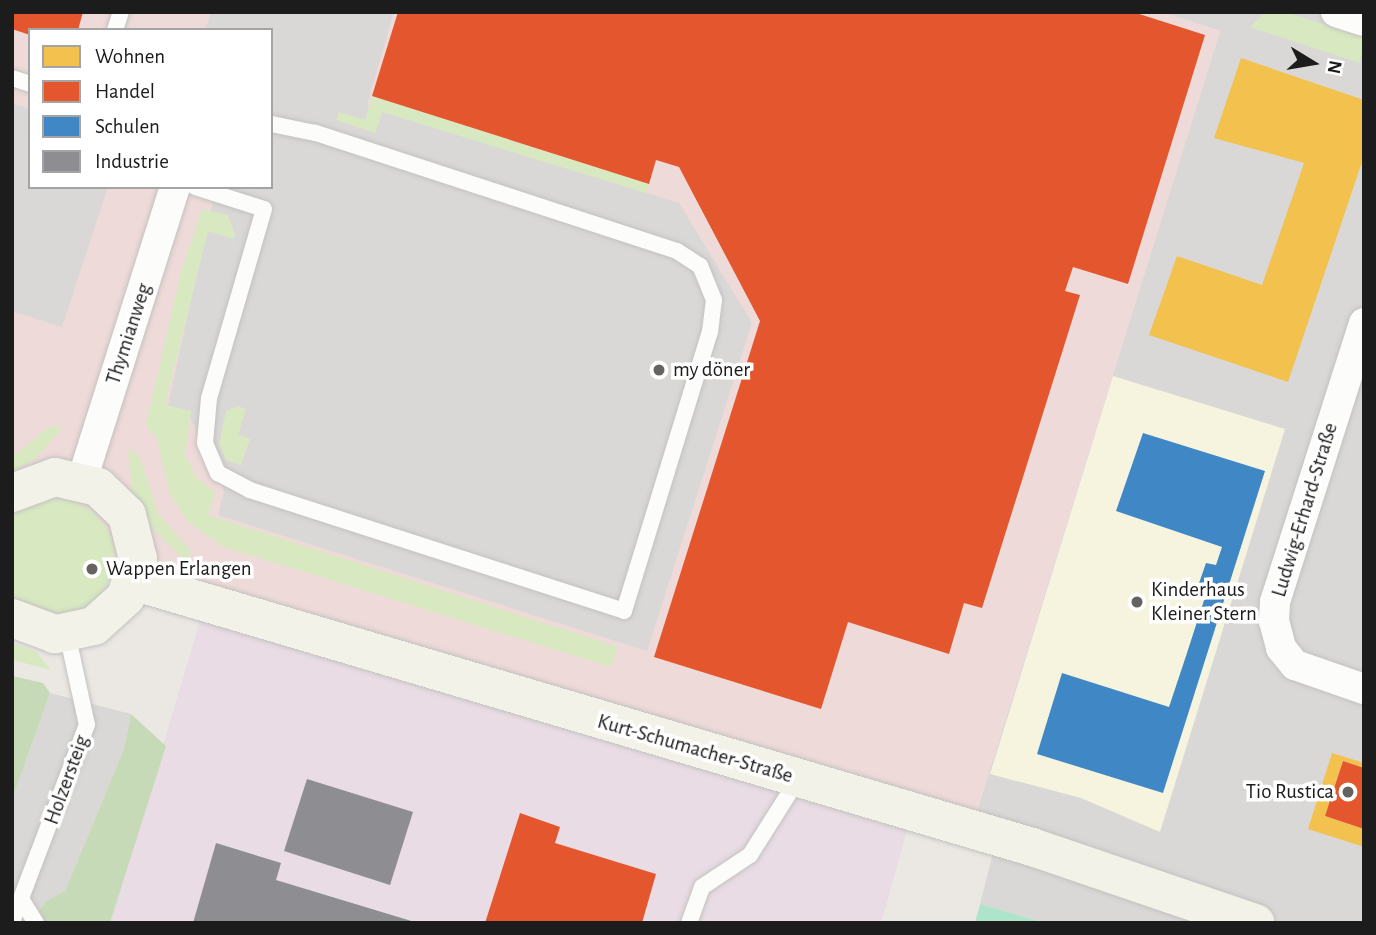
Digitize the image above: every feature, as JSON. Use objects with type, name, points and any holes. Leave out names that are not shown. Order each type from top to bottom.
[{"type":"main road","points":[[12,493],[43,479],[82,480],[112,497],[130,521],[137,544],[134,581],[122,603],[106,619],[67,633],[40,631],[12,618]]},
{"type":"main road","name":"Kurt-Schumacher-Straße","points":[[134,581],[1032,848],[1255,923]]},
{"type":"street","points":[[1336,12],[1364,21]]},
{"type":"street","name":"Thymianweg","points":[[82,480],[174,189]]},
{"type":"street","name":"Ludwig-Erhard-Straße","points":[[1364,323],[1275,602],[1274,621],[1281,648],[1295,665],[1364,689]]},
{"type":"lane","points":[[201,189],[264,209],[209,398],[205,443],[213,467],[250,490],[624,611],[705,351],[713,312],[712,289],[701,266],[685,255],[315,134],[273,124]]},
{"type":"lane","name":"Holzersteig","points":[[12,922],[87,725],[67,633]]},
{"type":"lane","points":[[689,923],[702,887],[750,855],[798,779]]},
{"type":"lane","points":[[21,899],[36,923]]},
{"type":"shaded area","points":[[12,12],[1162,12],[1220,31],[967,843],[200,621],[12,499]]},
{"type":"shaded area","points":[[211,12],[394,12],[367,105],[679,203],[752,323],[647,651],[218,515],[224,491],[188,413],[168,405],[216,189],[273,189],[273,28],[206,28]]},
{"type":"shaded area","points":[[1162,12],[1364,12],[1364,923],[1045,923],[980,904],[993,853],[967,843],[1220,31]]},
{"type":"shaded area","points":[[12,103],[28,108],[28,189],[107,189],[62,327],[12,311]]},
{"type":"shaded area","name":"Kinderhaus Kleiner Stern","points":[[1113,376],[1285,429],[1160,832],[1081,798],[990,774]]},
{"type":"shaded area","points":[[200,621],[909,824],[881,923],[110,923]]},
{"type":"shaded area","points":[[50,693],[131,714],[124,749],[65,891],[46,901],[30,923],[12,923],[12,800]]},
{"type":"shaded area","points":[[1241,696],[1328,723],[1283,862],[1198,835]]},
{"type":"green space","points":[[1266,12],[1285,12],[1341,30],[1347,27],[1364,32],[1360,63],[1250,27]]},
{"type":"green space","points":[[372,96],[649,184],[646,193],[382,112],[375,133],[336,120],[339,112],[365,120]]},
{"type":"green space","points":[[202,209],[228,215],[235,235],[234,239],[208,231],[165,405],[191,411],[185,455],[196,477],[215,492],[208,515],[618,647],[611,667],[224,547],[189,523],[170,494],[157,440],[146,425],[181,272]]},
{"type":"green space","points":[[238,406],[246,409],[238,435],[250,439],[241,465],[226,460],[219,445],[226,411]]},
{"type":"green space","points":[[49,427],[63,427],[37,457],[12,472],[12,457]]},
{"type":"green space","points":[[128,449],[139,455],[158,514],[191,551],[188,564],[147,523],[132,488]]},
{"type":"green space","points":[[51,498],[74,501],[92,511],[108,530],[114,549],[113,571],[101,595],[79,611],[58,616],[13,598],[12,516],[29,504]]},
{"type":"green space","points":[[12,643],[37,652],[51,670],[12,660]]},
{"type":"green space","points":[[12,676],[43,683],[50,693],[12,800]]},
{"type":"green space","points":[[131,714],[166,746],[110,923],[30,923],[46,901],[65,891],[124,749]]},
{"type":"green space","points":[[980,904],[1045,923],[975,923]]},
{"type":"building: Wohnen","points":[[1241,58],[1364,100],[1364,156],[1288,382],[1149,335],[1177,256],[1262,285],[1304,163],[1214,138]]},
{"type":"building: Wohnen","points":[[1332,753],[1364,763],[1364,768],[1343,761],[1325,816],[1364,829],[1364,847],[1308,829]]},
{"type":"building: Handel","points":[[12,12],[83,12],[79,28],[28,28],[28,34],[12,29]]},
{"type":"building: Handel","points":[[398,12],[1133,12],[1205,35],[1128,284],[1073,267],[1065,291],[1080,295],[982,608],[964,603],[949,654],[848,622],[821,709],[654,657],[760,321],[679,167],[656,160],[649,184],[372,96]]},
{"type":"building: Handel","name":"Tio Rustica","points":[[1343,761],[1364,768],[1364,829],[1325,816]]},
{"type":"building: Handel","points":[[520,813],[560,827],[555,843],[656,874],[642,923],[485,923]]},
{"type":"building: Schulen","points":[[1143,433],[1265,471],[1163,793],[1037,754],[1062,673],[1169,707],[1208,588],[1198,586],[1206,563],[1216,565],[1222,547],[1116,511]]},
{"type":"building: Industrie","points":[[307,779],[413,812],[390,885],[284,851]]},
{"type":"building: Industrie","points":[[216,843],[281,863],[276,880],[418,923],[193,923]]},
{"type":"place","name":"my döner","points":[[659,370]]},
{"type":"place","name":"Wappen Erlangen","points":[[92,569]]},
{"type":"place","name":"Kinderhaus Kleiner Stern","points":[[1137,602]]},
{"type":"place","name":"Tio Rustica","points":[[1348,792]]}]
